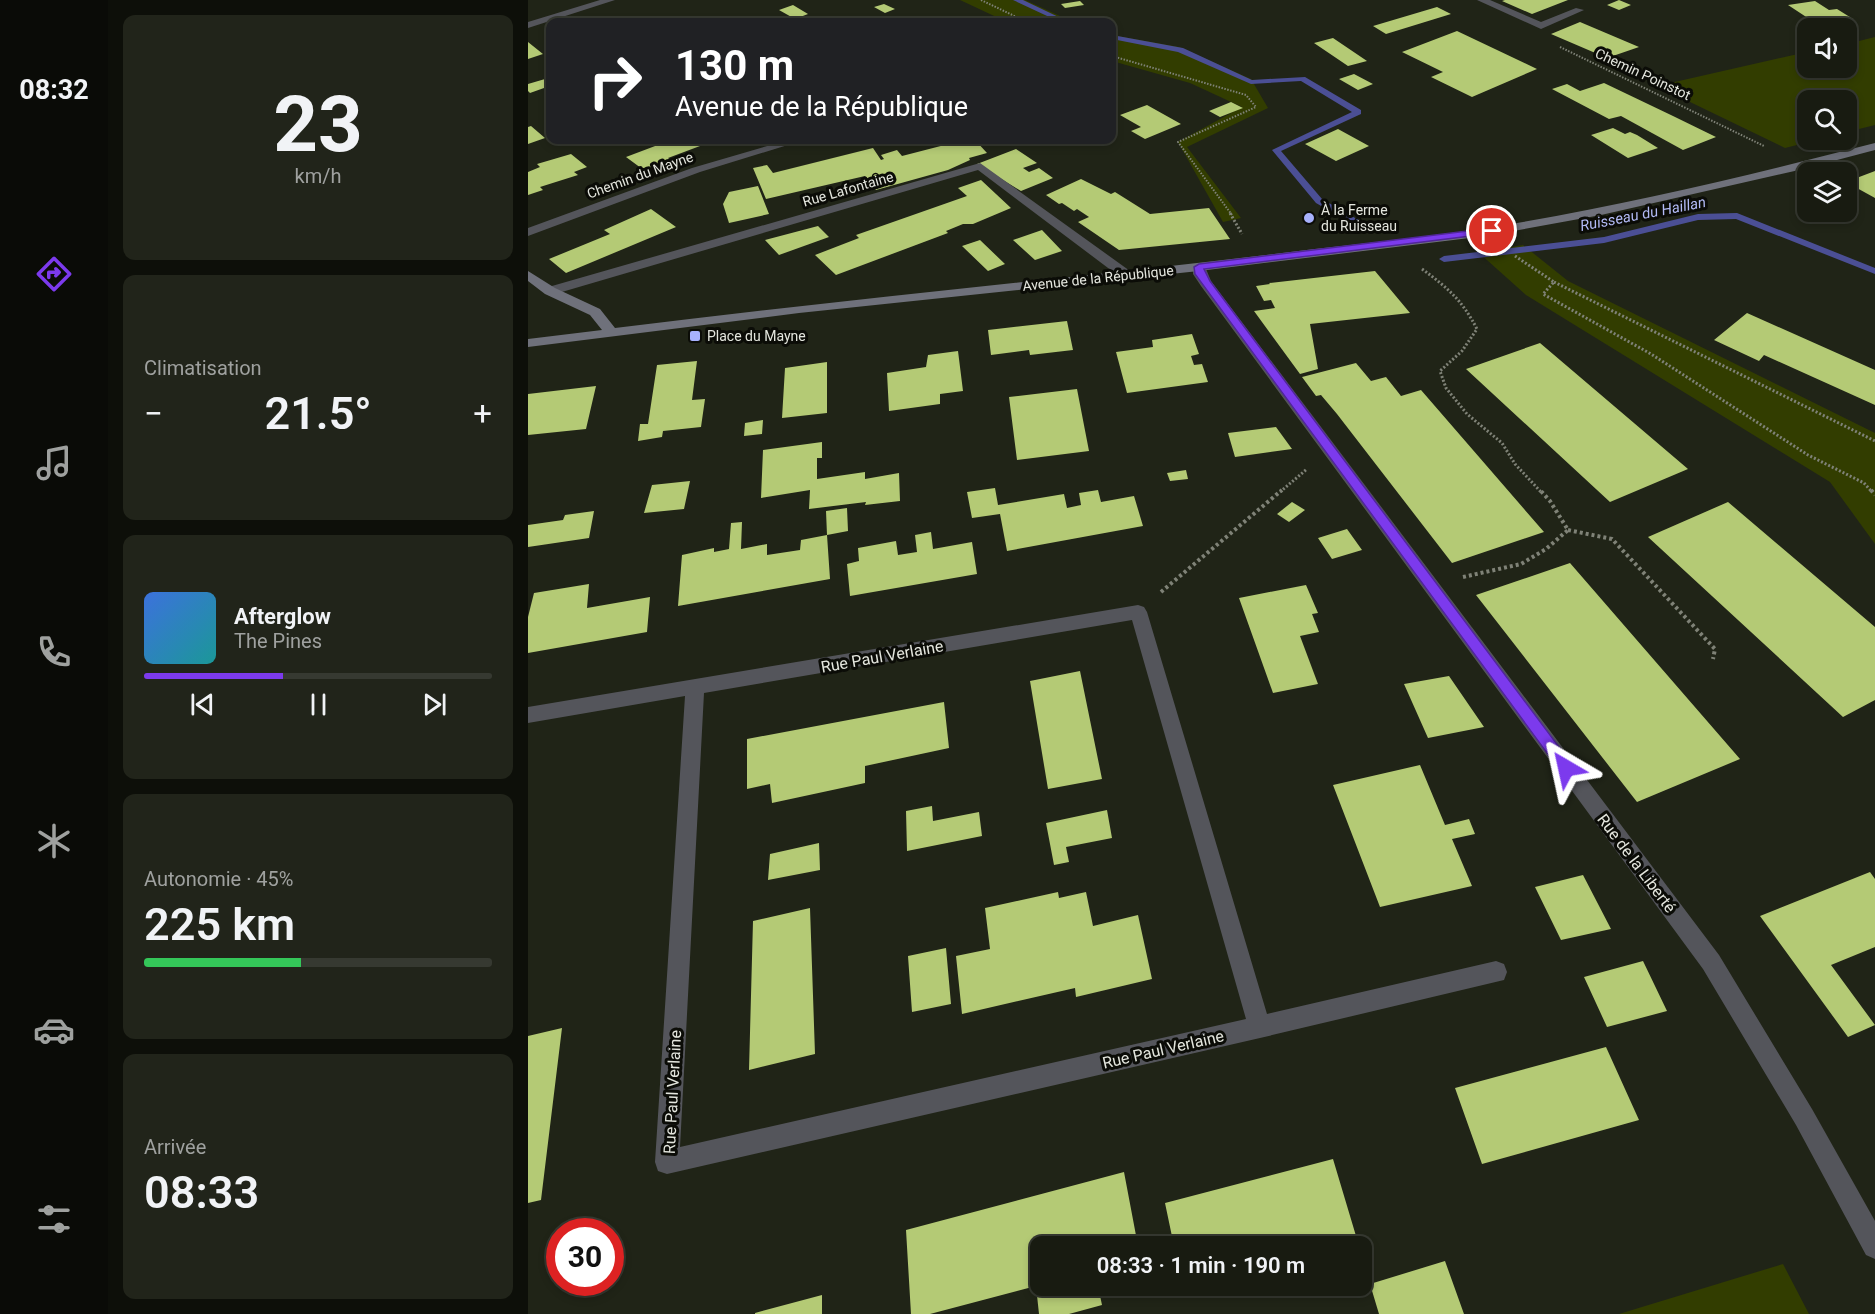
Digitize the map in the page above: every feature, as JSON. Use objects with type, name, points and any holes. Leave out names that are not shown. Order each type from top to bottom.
[{"type":"street","points":[[551,18],[610,0]]},
{"type":"street","points":[[1482,0],[1541,26],[1579,10]]},
{"type":"street","points":[[528,25],[546,20]]},
{"type":"street","name":"Chemin du Mayne","points":[[528,232],[696,170],[784,144]]},
{"type":"street","name":"Avenue de la République","points":[[1817,162],[1875,146]]},
{"type":"street","name":"Rue Lafontaine","points":[[550,291],[980,166],[1125,274]]},
{"type":"street","name":"Avenue de la République","points":[[528,343],[1486,232],[1601,211],[1797,167]]},
{"type":"street","name":"Rue de la Liberté","points":[[1199,267],[1200,274],[1206,283],[1329,450],[1711,962],[1804,1117],[1875,1246]]},
{"type":"street","points":[[528,275],[550,291],[595,312],[611,332]]},
{"type":"street","points":[[1138,612],[1260,1028],[1496,972]]},
{"type":"street","name":"Rue Paul Verlaine","points":[[528,715],[1138,612]]},
{"type":"street","name":"Rue Paul Verlaine","points":[[694,688],[667,1161],[1260,1028]]},
{"type":"path","points":[[981,0],[1019,18]]},
{"type":"path","name":"Chemin Poinstot","points":[[1556,45],[1747,135],[1797,166]]},
{"type":"path","points":[[1116,57],[1246,95],[1256,107],[1178,142],[1234,219],[1244,237]]},
{"type":"path","points":[[1520,262],[1554,282],[1875,441]]},
{"type":"path","points":[[1414,263],[1449,288],[1466,308],[1477,329],[1462,351],[1440,371],[1446,388],[1467,414],[1502,443],[1515,464],[1550,501],[1568,530],[1612,539],[1715,649],[1713,659]]},
{"type":"path","points":[[1554,282],[1543,294],[1652,354],[1808,455],[1864,483],[1875,495]]},
{"type":"path","points":[[1138,612],[1329,450]]},
{"type":"path","points":[[1430,584],[1521,564],[1546,549],[1568,530]]},
{"type":"green space","points":[[960,0],[1025,0],[1064,18],[998,18]]},
{"type":"green space","points":[[1116,36],[1179,47],[1251,79],[1268,108],[1187,147],[1241,218],[1223,222],[1178,142],[1242,107],[1190,83],[1116,62]]},
{"type":"green space","points":[[1875,37],[1875,125],[1857,130],[1857,90],[1797,90],[1797,145],[1785,148],[1657,86],[1797,54],[1797,78],[1857,78],[1857,42]]},
{"type":"green space","points":[[1523,245],[1568,281],[1875,433],[1875,544],[1830,482],[1526,295],[1478,252]]},
{"type":"green space","points":[[1783,1264],[1809,1314],[1619,1314]]},
{"type":"building","points":[[1568,0],[1532,14],[1502,1]]},
{"type":"building","points":[[1619,0],[1631,5],[1619,10],[1607,5]]},
{"type":"building","points":[[1080,1],[1084,5],[1065,8],[1061,4]]},
{"type":"building","points":[[1815,1],[1829,10],[1837,9],[1851,18],[1808,18],[1788,5]]},
{"type":"building","points":[[884,4],[895,9],[885,13],[874,7]]},
{"type":"building","points":[[793,5],[808,14],[793,18],[779,10]]},
{"type":"building","points":[[1437,7],[1451,14],[1386,34],[1373,26]]},
{"type":"building","points":[[1580,22],[1639,47],[1607,58],[1551,34]]},
{"type":"building","points":[[1457,31],[1537,69],[1472,97],[1431,77],[1443,72],[1402,52]]},
{"type":"building","points":[[1333,38],[1367,61],[1348,66],[1314,43]]},
{"type":"building","points":[[528,42],[543,54],[528,59]]},
{"type":"building","points":[[1354,74],[1373,84],[1358,90],[1339,79]]},
{"type":"building","points":[[545,79],[546,89],[530,93],[528,84]]},
{"type":"building","points":[[1604,83],[1716,137],[1683,150],[1621,116],[1609,119],[1552,89],[1567,84],[1580,91]]},
{"type":"building","points":[[1231,102],[1243,108],[1220,117],[1209,111]]},
{"type":"building","points":[[1147,105],[1181,124],[1145,139],[1131,131],[1141,127],[1120,115]]},
{"type":"building","points":[[531,126],[545,138],[528,144],[528,127]]},
{"type":"building","points":[[1613,128],[1625,134],[1630,132],[1637,135],[1658,148],[1628,158],[1591,135]]},
{"type":"building","points":[[1338,129],[1369,146],[1336,161],[1305,144]]},
{"type":"building","points":[[660,144],[697,144],[700,146],[668,158],[671,161],[645,171],[626,157]]},
{"type":"building","points":[[948,144],[979,144],[987,153],[969,158],[970,160],[948,170],[876,190],[865,176],[766,199],[753,168],[767,165],[773,173],[873,148],[881,160],[884,159],[881,155],[897,150],[902,156]]},
{"type":"building","points":[[1016,149],[1037,163],[1023,168],[1029,172],[1039,168],[1053,178],[1021,191],[977,164]]},
{"type":"building","points":[[571,154],[587,167],[574,172],[578,175],[540,187],[543,190],[528,195],[528,172],[540,167],[537,164]]},
{"type":"building","points":[[1875,171],[1875,198],[1857,188],[1857,178]]},
{"type":"building","points":[[1081,179],[1111,194],[1115,192],[1150,214],[1209,208],[1230,239],[1119,250],[1078,222],[1089,217],[1077,209],[1074,211],[1062,203],[1059,204],[1046,195]]},
{"type":"building","points":[[981,180],[1011,208],[973,224],[963,224],[946,231],[948,233],[836,275],[815,255],[859,238],[856,235],[967,196],[958,188]]},
{"type":"building","points":[[758,186],[769,214],[729,223],[723,204],[729,192]]},
{"type":"building","points":[[651,209],[676,227],[566,273],[549,259],[610,234],[604,230]]},
{"type":"building","points":[[818,226],[829,237],[779,255],[765,240]]},
{"type":"building","points":[[1042,230],[1062,251],[1035,260],[1013,240]]},
{"type":"building","points":[[980,240],[1005,264],[988,271],[962,246]]},
{"type":"building","points":[[1375,271],[1410,313],[1310,324],[1318,369],[1300,374],[1254,311],[1275,308],[1271,300],[1264,301],[1256,286]]},
{"type":"building","points":[[1747,313],[1875,370],[1875,405],[1764,355],[1759,361],[1714,340]]},
{"type":"building","points":[[1067,321],[1073,350],[1030,355],[1029,350],[991,355],[988,330]]},
{"type":"building","points":[[1192,334],[1199,354],[1191,356],[1194,365],[1202,364],[1208,382],[1127,393],[1116,352],[1153,347],[1152,340]]},
{"type":"building","points":[[1540,343],[1688,469],[1610,502],[1466,369]]},
{"type":"building","points":[[958,351],[963,391],[940,394],[940,404],[889,411],[887,373],[926,367],[928,355]]},
{"type":"building","points":[[697,361],[692,400],[705,399],[701,427],[663,431],[662,437],[638,441],[640,424],[648,424],[657,365]]},
{"type":"building","points":[[827,362],[827,413],[782,418],[785,368]]},
{"type":"building","points":[[1356,363],[1371,381],[1386,377],[1401,396],[1421,390],[1544,532],[1452,563],[1337,414],[1321,395],[1316,396],[1302,377]]},
{"type":"building","points":[[596,386],[586,429],[528,435],[528,394]]},
{"type":"building","points":[[1077,389],[1089,451],[1017,460],[1009,397]]},
{"type":"building","points":[[763,420],[762,434],[744,436],[745,423]]},
{"type":"building","points":[[1276,427],[1292,449],[1235,457],[1228,433]]},
{"type":"building","points":[[822,442],[822,458],[817,458],[817,479],[865,472],[865,479],[899,473],[900,501],[865,505],[866,502],[809,509],[810,490],[761,498],[763,450]]},
{"type":"building","points":[[1186,470],[1188,479],[1170,481],[1167,473]]},
{"type":"building","points":[[690,481],[684,509],[644,513],[652,485]]},
{"type":"building","points":[[995,488],[998,505],[1064,494],[1067,508],[1081,505],[1079,493],[1098,490],[1101,502],[1134,496],[1143,526],[1007,551],[1000,514],[972,518],[967,492]]},
{"type":"building","points":[[1292,502],[1305,510],[1289,522],[1277,514]]},
{"type":"building","points":[[1728,502],[1875,627],[1875,700],[1843,717],[1648,537]]},
{"type":"building","points":[[847,508],[848,531],[827,535],[826,511]]},
{"type":"building","points":[[594,511],[589,538],[528,547],[528,525],[563,520],[565,515]]},
{"type":"building","points":[[742,522],[741,549],[767,544],[767,555],[800,550],[801,540],[827,535],[830,579],[678,606],[682,555],[714,548],[714,552],[729,549],[731,523]]},
{"type":"building","points":[[1347,529],[1362,550],[1332,559],[1318,538]]},
{"type":"building","points":[[931,532],[933,549],[972,542],[977,574],[850,596],[847,564],[859,561],[858,548],[896,541],[898,555],[917,552],[915,535]]},
{"type":"building","points":[[1570,563],[1740,759],[1637,802],[1476,595]]},
{"type":"building","points":[[589,584],[587,608],[650,597],[647,632],[528,653],[528,617],[534,593]]},
{"type":"building","points":[[1306,585],[1318,613],[1312,614],[1319,632],[1300,636],[1318,684],[1273,693],[1239,598]]},
{"type":"building","points":[[1080,671],[1102,779],[1048,789],[1030,681]]},
{"type":"building","points":[[1449,676],[1484,727],[1428,738],[1404,684]]},
{"type":"building","points":[[944,702],[949,748],[865,766],[865,783],[772,803],[770,784],[747,789],[747,739]]},
{"type":"building","points":[[1420,765],[1445,825],[1469,819],[1475,834],[1452,839],[1472,886],[1380,907],[1333,785]]},
{"type":"building","points":[[932,806],[933,821],[979,812],[982,836],[907,851],[906,811]]},
{"type":"building","points":[[1107,810],[1112,838],[1066,847],[1069,862],[1054,865],[1046,823]]},
{"type":"building","points":[[819,843],[820,870],[768,880],[770,854]]},
{"type":"building","points":[[1870,872],[1875,879],[1875,947],[1831,965],[1875,1025],[1848,1037],[1760,916]]},
{"type":"building","points":[[1583,875],[1611,929],[1561,940],[1535,887]]},
{"type":"building","points":[[1058,892],[1059,898],[1086,892],[1093,926],[1138,915],[1152,979],[1076,997],[1075,988],[962,1014],[956,956],[990,949],[985,908]]},
{"type":"building","points":[[810,908],[815,1054],[749,1070],[753,921]]},
{"type":"building","points":[[946,948],[951,1004],[912,1012],[908,956]]},
{"type":"building","points":[[1643,961],[1667,1011],[1607,1027],[1584,977]]},
{"type":"building","points":[[562,1028],[541,1200],[528,1203],[528,1036]]},
{"type":"building","points":[[1606,1047],[1639,1120],[1482,1164],[1455,1088]]},
{"type":"building","points":[[1333,1159],[1356,1236],[1172,1236],[1165,1203]]},
{"type":"building","points":[[1124,1172],[1136,1236],[1030,1236],[1030,1288],[930,1314],[911,1314],[906,1230]]},
{"type":"building","points":[[1445,1261],[1464,1314],[1379,1314],[1372,1283]]},
{"type":"building","points":[[822,1295],[822,1314],[755,1314],[755,1313]]},
{"type":"building","points":[[1037,1296],[1100,1296],[1102,1305],[1069,1314],[1039,1314]]},
{"type":"waterway","name":"Ruisseau du Haillan","points":[[1017,0],[1056,18]]},
{"type":"waterway","name":"Ruisseau du Haillan","points":[[1116,38],[1180,50],[1251,82],[1302,79],[1358,112],[1276,150],[1319,201],[1366,228]]},
{"type":"waterway","name":"Ruisseau du Haillan","points":[[1444,259],[1604,240],[1698,217],[1737,216],[1875,271]]},
{"type":"place","name":"À la Ferme du Ruisseau","points":[[1309,218]]},
{"type":"place","name":"Place du Mayne","points":[[695,336]]},
{"type":"route","points":[[1492,231],[1199,267],[1200,274],[1206,283],[1566,768]]}]
